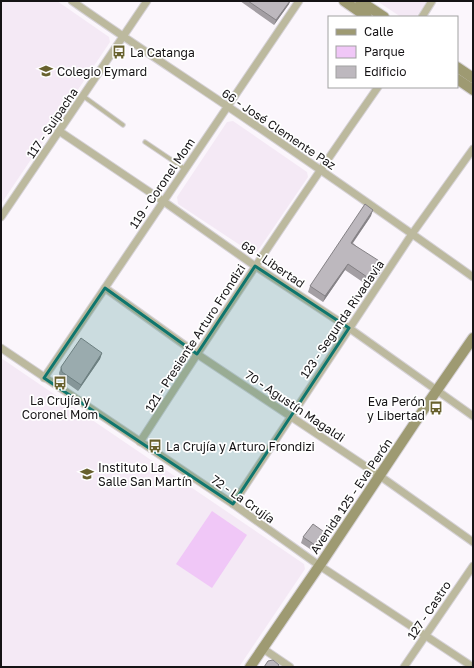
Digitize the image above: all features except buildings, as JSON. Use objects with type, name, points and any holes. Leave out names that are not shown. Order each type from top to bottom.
[{"type":"main road","points":[[344,1],[366,16]]},
{"type":"main road","points":[[360,1],[382,16]]},
{"type":"main road","points":[[458,68],[473,78]]},
{"type":"main road","points":[[458,79],[473,90]]},
{"type":"main road","name":"Avenida 125 - Eva Perón","points":[[250,667],[320,566],[473,338]]},
{"type":"street","name":"66 - José Clemente Paz","points":[[72,1],[123,37],[228,106],[473,277]]},
{"type":"street","name":"117 - Suipacha","points":[[1,217],[148,1]]},
{"type":"street","name":"119 - Coronel Mom","points":[[44,378],[298,1]]},
{"type":"street","points":[[423,16],[432,1]]},
{"type":"street","name":"121 - Presiente Arturo Frondizi","points":[[140,442],[255,266],[377,88]]},
{"type":"street","name":"68 - Libertad","points":[[59,131],[163,201],[255,266],[349,328],[473,416]]},
{"type":"street","name":"123 - Segunda Rivadavia","points":[[233,504],[412,234],[473,149]]},
{"type":"street","name":"70 - Agustín Magaldi","points":[[105,288],[197,354],[380,476],[473,542]]},
{"type":"street","name":"72 - La Crujía","points":[[1,348],[233,504],[320,566],[473,667]]},
{"type":"street","name":"127 - Castro","points":[[404,667],[473,566]]},
{"type":"street","points":[[262,648],[290,667]]},
{"type":"lane","points":[[83,96],[123,125]]},
{"type":"lane","points":[[145,142],[185,169]]},
{"type":"highlighted area","points":[[255,266],[349,328],[233,504],[44,378],[105,288],[197,354]]},
{"type":"shaded area","name":"Colegio Eymard","points":[[1,1],[57,1],[109,37],[110,42],[1,204]]},
{"type":"shaded area","points":[[377,1],[427,1],[417,16],[400,16]]},
{"type":"shaded area","points":[[233,121],[307,172],[308,177],[257,252],[252,253],[178,204],[177,197],[227,122]]},
{"type":"shaded area","name":"Instituto La Salle San Martín","points":[[1,358],[304,564],[305,569],[239,667],[1,667]]},
{"type":"green space","points":[[212,511],[247,535],[212,588],[176,564]]},
{"type":"place","name":"La Catanga","points":[[119,52]]},
{"type":"place","name":"Colegio Eymard","points":[[46,71]]},
{"type":"place","name":"La Crujía y Coronel Mom","points":[[60,383]]},
{"type":"place","name":"Eva Perón y Libertad","points":[[436,408]]},
{"type":"place","name":"La Crujía y Arturo Frondizi","points":[[155,446]]},
{"type":"place","name":"Instituto La Salle San Martín","points":[[87,474]]}]
